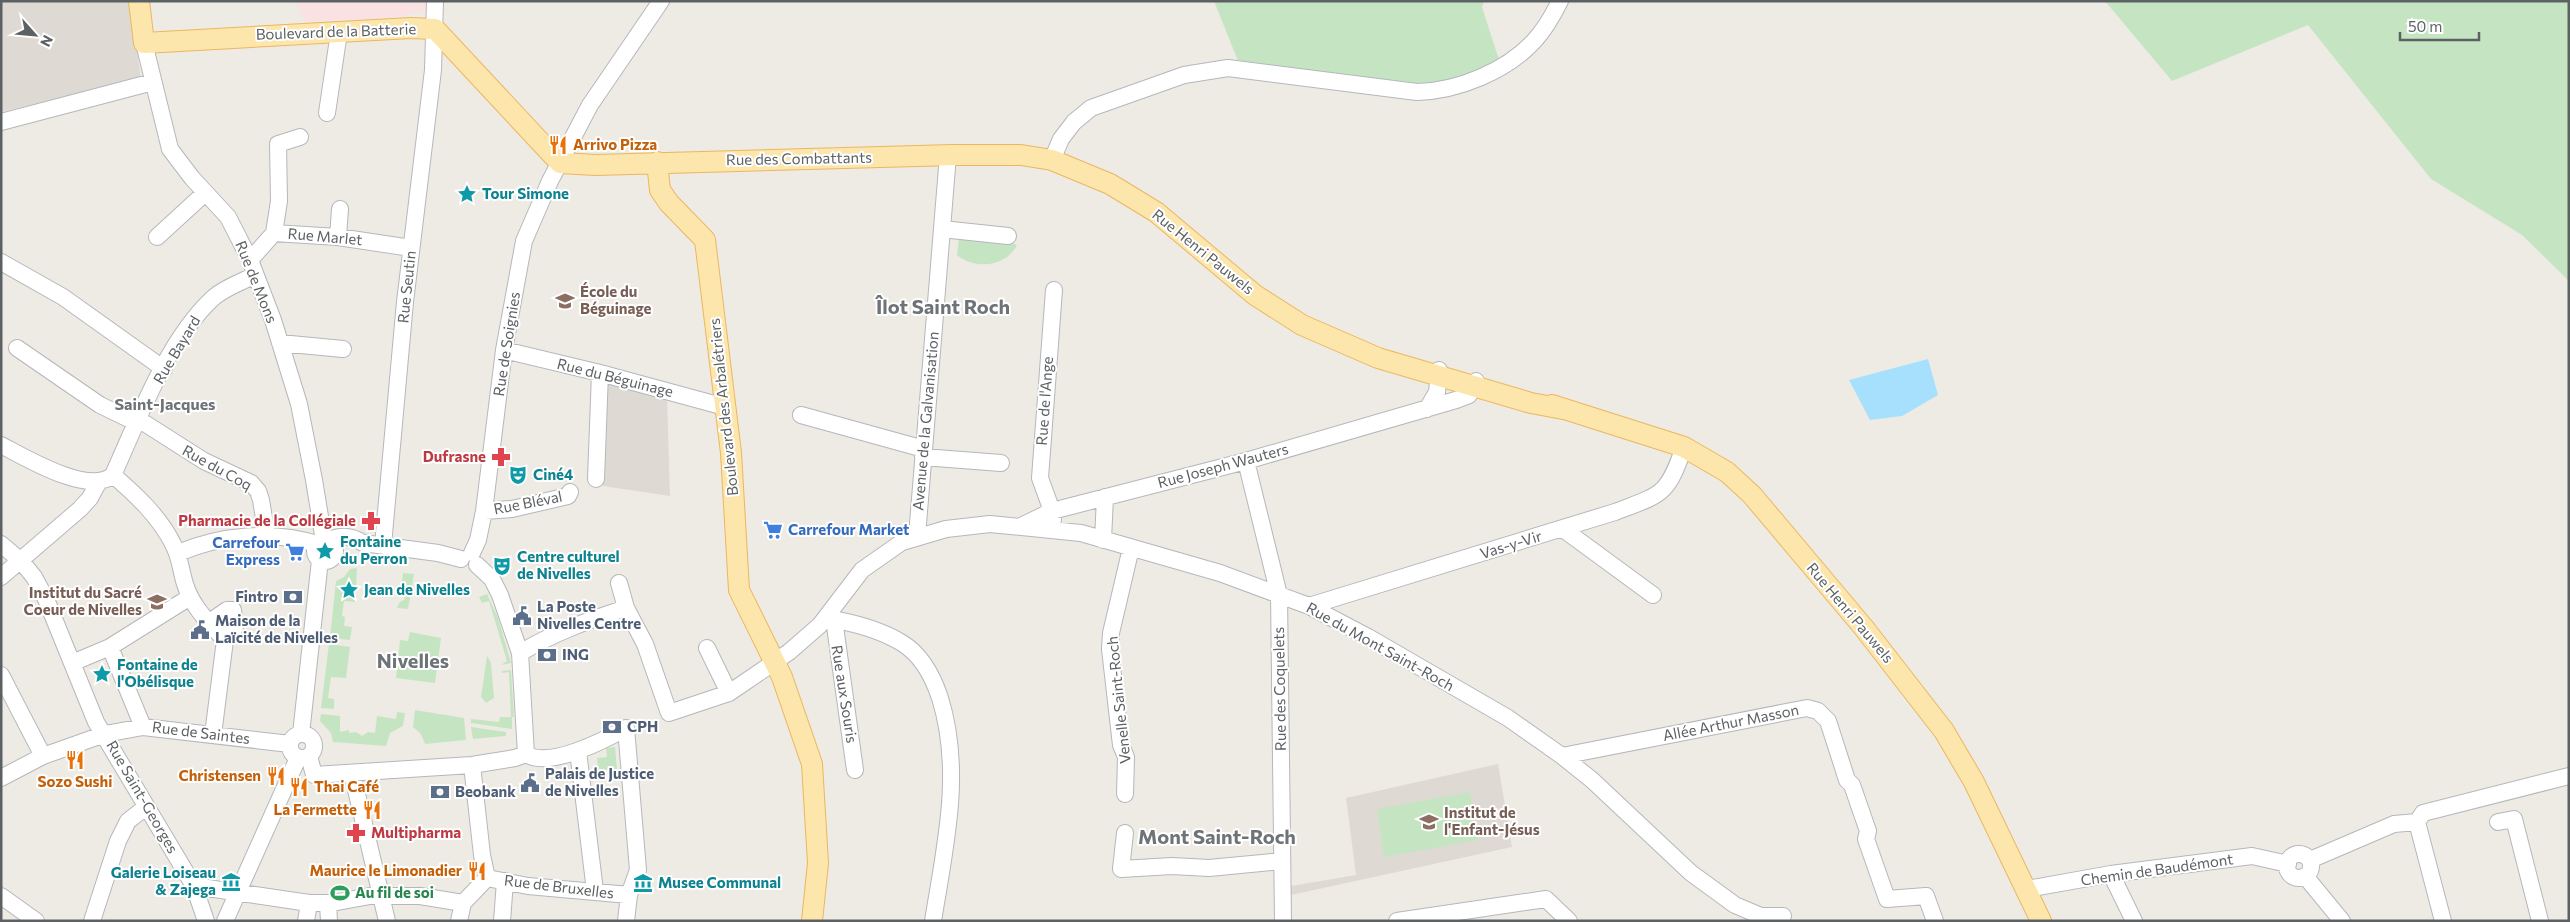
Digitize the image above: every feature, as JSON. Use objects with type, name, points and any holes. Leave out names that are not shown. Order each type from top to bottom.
[{"type":"main road","points":[[138,1],[144,43]]},
{"type":"main road","name":"Boulevard de la Batterie","points":[[144,43],[216,37],[411,28],[435,29],[560,163]]},
{"type":"main road","name":"Rue des Combattants","points":[[560,163],[596,165],[948,155],[1045,159]]},
{"type":"main road","name":"Rue Henri Pauwels","points":[[1045,159],[1110,184],[1156,212],[1255,295],[1302,326],[1353,347],[1475,384],[1530,396],[1563,409],[1684,447],[1727,472],[1752,495],[1864,628],[1931,712],[1974,782],[2027,888],[2041,921]]},
{"type":"main road","name":"Boulevard des Arbalétriers","points":[[657,162],[660,190],[669,203],[705,240],[731,453],[740,590],[782,677],[812,764],[818,864],[812,921]]},
{"type":"street","name":"Rue Seutin","points":[[383,545],[411,248],[429,107],[436,1]]},
{"type":"street","name":"Rue de Soignies","points":[[470,559],[480,533],[484,511],[504,350],[524,241],[560,163],[590,105],[660,1]]},
{"type":"street","points":[[1045,159],[1074,122],[1092,108],[1114,98],[1184,75],[1228,68],[1417,92],[1448,89],[1467,83],[1515,57],[1535,40],[1560,1]]},
{"type":"street","points":[[327,113],[337,32]]},
{"type":"street","name":"Rue de Mons","points":[[144,43],[170,148],[205,193],[228,217],[253,267],[299,404],[314,480],[324,548],[299,748],[238,892]]},
{"type":"street","points":[[1,122],[153,82]]},
{"type":"street","points":[[274,233],[279,201],[278,144],[300,137]]},
{"type":"street","name":"Avenue de la Galvanisation","points":[[917,536],[948,155]]},
{"type":"street","points":[[158,237],[205,193]]},
{"type":"street","points":[[338,237],[340,209]]},
{"type":"street","points":[[942,230],[1008,236]]},
{"type":"street","name":"Rue Marlet","points":[[253,267],[274,233],[338,237],[411,248]]},
{"type":"street","points":[[1,262],[63,296],[164,369]]},
{"type":"street","name":"Rue Bayard","points":[[113,475],[137,422],[190,322],[213,297],[253,267]]},
{"type":"street","name":"Rue de l'Ange","points":[[1054,290],[1040,478],[1052,511],[1054,530]]},
{"type":"street","points":[[280,343],[343,350]]},
{"type":"street","name":"Rue du Coq","points":[[17,348],[100,405],[137,422],[146,424],[204,461],[251,483],[258,491],[261,500],[267,536]]},
{"type":"street","name":"Rue du Béguinage","points":[[504,350],[600,373],[725,407]]},
{"type":"street","points":[[596,479],[600,373]]},
{"type":"street","points":[[1427,409],[1437,392],[1438,373]]},
{"type":"street","name":"Rue Joseph Wauters","points":[[1016,526],[1052,511],[1246,461],[1427,409],[1469,395],[1475,384]]},
{"type":"street","points":[[801,415],[924,453],[1001,462]]},
{"type":"street","points":[[1,445],[57,472],[85,482],[98,483],[107,480],[113,475],[139,498],[158,520],[178,553],[190,597],[208,623],[225,640]]},
{"type":"street","name":"Vas-y-Vir","points":[[1309,606],[1563,529],[1639,503],[1664,490],[1673,478],[1684,447]]},
{"type":"street","name":"Rue des Coquelets","points":[[1246,461],[1279,595],[1283,921]]},
{"type":"street","points":[[1,577],[80,509],[90,498],[98,483]]},
{"type":"street","name":"Rue Bléval","points":[[484,511],[512,509],[568,496],[570,492]]},
{"type":"street","points":[[1104,540],[1105,497]]},
{"type":"street","points":[[1074,532],[1077,504]]},
{"type":"street","name":"Rue du Mont Saint-Roch","points":[[626,608],[646,644],[669,713],[729,693],[806,639],[830,618],[862,570],[902,542],[917,536],[963,526],[990,524],[1074,532],[1220,572],[1309,606],[1368,637],[1508,718],[1562,756],[1592,780],[1685,867],[1735,905],[1761,916],[1783,916]]},
{"type":"street","points":[[1563,529],[1653,595]]},
{"type":"street","points":[[178,553],[201,543],[227,538],[267,536],[302,539],[324,548],[363,542],[470,559],[492,579],[500,595],[520,653],[526,754]]},
{"type":"street","name":"Rue Saint-Georges","points":[[1,544],[21,561],[34,577],[46,599],[96,722],[105,734],[146,807],[194,886],[206,921]]},
{"type":"street","name":"Venelle Saint-Roch","points":[[1125,794],[1126,757],[1120,745],[1110,650],[1112,624],[1131,548]]},
{"type":"street","points":[[520,653],[545,638],[581,623],[626,608],[619,584]]},
{"type":"street","points":[[72,663],[110,647],[190,597]]},
{"type":"street","points":[[208,623],[227,610],[234,610],[235,628],[225,640],[213,735]]},
{"type":"street","points":[[830,618],[902,643],[918,656],[929,671],[937,689],[950,736],[952,770],[950,815],[933,921]]},
{"type":"street","name":"Rue aux Souris","points":[[830,618],[855,770]]},
{"type":"street","points":[[110,647],[142,727]]},
{"type":"street","points":[[707,648],[729,693]]},
{"type":"street","points":[[1,675],[43,756]]},
{"type":"street","name":"Allée Arthur Masson","points":[[1562,756],[1806,708],[1818,711],[1828,721],[1847,780],[1852,785],[1868,831],[1866,839],[1887,899],[1926,896],[1935,921]]},
{"type":"street","name":"Rue de Saintes","points":[[1,778],[43,756],[105,734],[142,727],[299,748]]},
{"type":"street","points":[[299,748],[314,775],[352,773],[472,765],[515,758],[526,754],[534,757],[546,757],[578,751],[626,728],[638,870],[629,895]]},
{"type":"street","points":[[578,751],[595,891]]},
{"type":"street","name":"Rue de Bruxelles","points":[[472,765],[482,854],[487,878],[629,895],[626,921]]},
{"type":"street","points":[[352,773],[387,921]]},
{"type":"street","points":[[2443,921],[2417,822],[2423,813],[2569,776]]},
{"type":"street","points":[[92,921],[118,841],[128,821],[146,807]]},
{"type":"street","points":[[2498,822],[2514,819],[2540,921]]},
{"type":"street","points":[[2310,860],[2394,824],[2417,822]]},
{"type":"street","points":[[1125,833],[1121,869],[1172,866],[1209,868],[1282,861]]},
{"type":"street","points":[[2288,864],[2290,858],[2297,854],[2304,855],[2310,860]]},
{"type":"street","name":"Chemin de Baudémont","points":[[2027,888],[2111,874],[2252,856],[2288,864],[2292,875],[2304,876]]},
{"type":"street","points":[[2310,860],[2310,871],[2304,876],[2342,921]]},
{"type":"street","points":[[2111,874],[2134,921]]},
{"type":"street","points":[[459,921],[463,903],[487,878]]},
{"type":"street","points":[[502,921],[505,881]]},
{"type":"street","points":[[194,886],[309,903],[328,904],[382,896],[420,896],[463,903]]},
{"type":"street","points":[[225,921],[238,892]]},
{"type":"street","points":[[1,896],[36,921]]},
{"type":"street","points":[[1397,921],[1546,899],[1569,921]]},
{"type":"street","points":[[306,921],[309,903]]},
{"type":"street","points":[[328,904],[329,921]]},
{"type":"shaded area","points":[[1,1],[130,1],[141,79],[1,112]]},
{"type":"shaded area","points":[[295,1],[431,1],[430,10],[390,18],[318,21],[309,28]]},
{"type":"shaded area","points":[[606,381],[667,397],[670,496],[603,486]]},
{"type":"shaded area","name":"Institut de l'Enfant-Jésus","points":[[1498,764],[1512,847],[1291,895],[1291,886],[1356,875],[1346,798]]},
{"type":"green space","points":[[1214,1],[1484,1],[1482,7],[1501,66],[1448,89],[1238,61]]},
{"type":"green space","points":[[2105,1],[2569,1],[2569,281],[2522,235],[2431,179],[2308,25],[2172,81]]},
{"type":"green space","points":[[959,238],[1010,242],[1017,245],[1006,258],[998,262],[990,264],[972,263],[957,255]]},
{"type":"green space","points":[[357,568],[356,587],[349,589],[350,593],[355,594],[355,602],[344,601],[342,616],[345,617],[344,626],[352,627],[350,640],[330,638],[336,581],[344,577],[350,569]]},
{"type":"green space","points":[[403,573],[414,574],[408,609],[397,608],[400,602],[405,599],[404,594],[401,593]]},
{"type":"green space","points":[[487,594],[498,618],[511,663],[501,665],[507,661],[489,601],[482,603],[479,597]]},
{"type":"green space","points":[[410,632],[441,638],[435,683],[396,678],[400,640],[408,641]]},
{"type":"green space","points":[[329,644],[350,647],[346,678],[331,677],[328,698],[334,699],[334,709],[321,708]]},
{"type":"green space","points":[[487,656],[491,663],[494,698],[486,703],[481,697]]},
{"type":"green space","points":[[511,670],[514,717],[512,717],[512,729],[471,723],[471,719],[499,722],[500,717],[511,717],[509,672],[502,673],[502,671]]},
{"type":"green space","points":[[415,710],[464,718],[466,740],[425,744],[421,734],[413,727]]},
{"type":"green space","points":[[397,712],[405,713],[403,726],[390,733],[386,746],[333,742],[331,733],[320,721],[321,714],[340,716],[340,732],[349,730],[349,733],[356,732],[362,736],[368,732],[375,733],[377,716],[396,719]]},
{"type":"green space","points":[[471,727],[506,732],[506,736],[473,739]]},
{"type":"green space","points":[[615,747],[617,769],[598,770],[597,758],[607,757],[606,748]]},
{"type":"green space","points":[[1470,792],[1478,840],[1384,857],[1377,809]]},
{"type":"water","points":[[1928,359],[1938,395],[1902,416],[1870,420],[1849,380]]},
{"type":"place","name":"Arrivo Pizza","points":[[558,145]]},
{"type":"place","name":"Tour Simone","points":[[467,194]]},
{"type":"place","name":"École du Béguinage","points":[[565,301]]},
{"type":"place","name":"Dufrasne","points":[[501,457]]},
{"type":"place","name":"Ciné4","points":[[518,475]]},
{"type":"place","name":"Pharmacie de la Collégiale","points":[[371,521]]},
{"type":"place","name":"Carrefour Market","points":[[773,530]]},
{"type":"place","name":"Fontaine du Perron","points":[[325,551]]},
{"type":"place","name":"Carrefour Express","points":[[295,552]]},
{"type":"place","name":"Centre culturel de Nivelles","points":[[502,566]]},
{"type":"place","name":"Jean de Nivelles","points":[[349,590]]},
{"type":"place","name":"Fintro","points":[[293,597]]},
{"type":"place","name":"Institut du Sacré Coeur de Nivelles","points":[[157,602]]},
{"type":"place","name":"La Poste Nivelles Centre","points":[[522,616]]},
{"type":"place","name":"Maison de la Laïcité de Nivelles","points":[[200,630]]},
{"type":"place","name":"ING","points":[[547,655]]},
{"type":"place","name":"Fontaine de l'Obélisque","points":[[102,674]]},
{"type":"place","name":"CPH","points":[[612,727]]},
{"type":"place","name":"Sozo Sushi","points":[[75,760]]},
{"type":"place","name":"Christensen","points":[[276,776]]},
{"type":"place","name":"Palais de Justice de Nivelles","points":[[530,783]]},
{"type":"place","name":"Thai Café","points":[[299,787]]},
{"type":"place","name":"Beobank","points":[[440,792]]},
{"type":"place","name":"La Fermette","points":[[372,810]]},
{"type":"place","name":"Institut de l'Enfant-Jésus","points":[[1429,822]]},
{"type":"place","name":"Multipharma","points":[[356,833]]},
{"type":"place","name":"Maurice le Limonadier","points":[[477,871]]},
{"type":"place","name":"Galerie Loiseau & Zajega","points":[[231,882]]},
{"type":"place","name":"Musee Communal","points":[[643,883]]},
{"type":"place","name":"Au fil de soi","points":[[340,893]]},
{"type":"district","name":"Îlot Saint Roch","points":[[943,307]]},
{"type":"district","name":"Saint-Jacques","points":[[165,404]]},
{"type":"district","name":"Nivelles","points":[[413,661]]},
{"type":"district","name":"Mont Saint-Roch","points":[[1217,837]]}]
